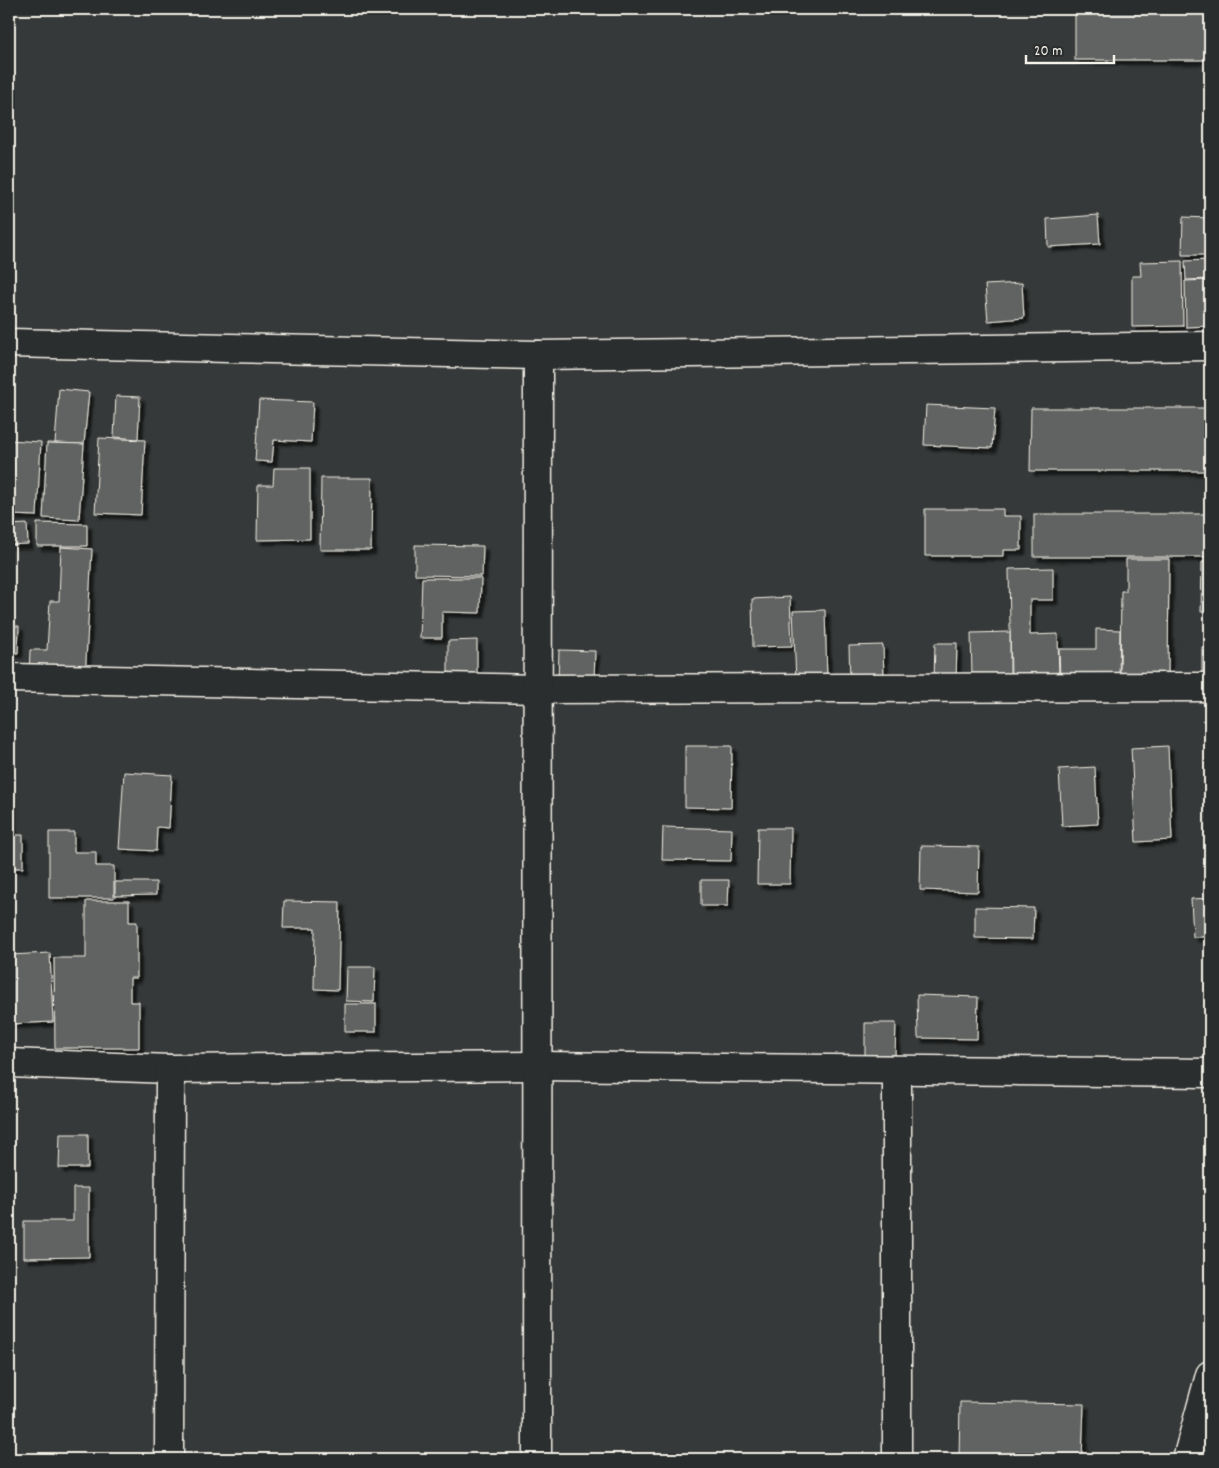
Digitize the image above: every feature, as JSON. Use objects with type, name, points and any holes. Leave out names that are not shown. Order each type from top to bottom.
[{"type":"street","points":[[9,343],[538,355],[1210,346]]},
{"type":"street","points":[[537,1459],[538,355]]},
{"type":"street","points":[[9,678],[538,689],[1210,687]]},
{"type":"street","points":[[9,1064],[170,1069],[538,1066],[1210,1073]]},
{"type":"street","points":[[169,1459],[170,1069]]},
{"type":"street","points":[[897,1070],[898,1459]]},
{"type":"street","points":[[1188,1459],[1210,1375]]},
{"type":"building","points":[[1075,9],[1210,9],[1210,60],[1075,60]]},
{"type":"building","points":[[1098,215],[1100,244],[1048,247],[1047,219]]},
{"type":"building","points":[[1183,217],[1210,218],[1210,255],[1182,255]]},
{"type":"building","points":[[1210,260],[1210,279],[1186,280],[1185,261]]},
{"type":"building","points":[[1182,261],[1183,326],[1132,327],[1132,276],[1141,276],[1140,262]]},
{"type":"building","points":[[1210,280],[1210,326],[1186,327],[1185,281]]},
{"type":"building","points":[[1022,283],[1024,318],[988,321],[985,285]]},
{"type":"building","points":[[59,389],[89,392],[84,444],[55,443]]},
{"type":"building","points":[[116,396],[140,397],[138,439],[114,437]]},
{"type":"building","points":[[259,400],[313,402],[311,442],[274,440],[272,462],[255,461]]},
{"type":"building","points":[[926,405],[995,408],[992,448],[924,445]]},
{"type":"building","points":[[1031,408],[1210,408],[1210,471],[1030,471]]},
{"type":"building","points":[[99,438],[145,440],[141,515],[95,513]]},
{"type":"building","points":[[9,440],[41,442],[37,516],[9,515]]},
{"type":"building","points":[[47,443],[84,444],[79,520],[43,518]]},
{"type":"building","points":[[274,468],[310,468],[310,539],[257,540],[258,485],[273,485]]},
{"type":"building","points":[[321,478],[372,478],[371,550],[320,550]]},
{"type":"building","points":[[925,509],[1003,509],[1003,516],[1021,516],[1021,550],[1003,550],[1003,556],[925,556]]},
{"type":"building","points":[[1034,514],[1210,514],[1210,557],[1034,557]]},
{"type":"building","points":[[37,523],[87,524],[87,546],[37,546]]},
{"type":"building","points":[[27,524],[28,544],[9,545],[9,525]]},
{"type":"building","points":[[415,545],[483,546],[482,576],[415,575]]},
{"type":"building","points":[[61,547],[92,549],[85,679],[29,676],[30,650],[47,650],[50,601],[59,601]]},
{"type":"building","points":[[1126,559],[1169,559],[1168,679],[1120,678],[1121,591],[1126,591]]},
{"type":"building","points":[[1202,562],[1210,562],[1210,612],[1201,612]]},
{"type":"building","points":[[1053,568],[1053,600],[1030,600],[1030,635],[1058,634],[1059,680],[1011,681],[1009,569]]},
{"type":"building","points":[[422,578],[481,578],[480,613],[442,612],[442,638],[420,638]]},
{"type":"building","points":[[790,597],[792,646],[753,647],[752,599]]},
{"type":"building","points":[[825,610],[827,680],[796,681],[793,611]]},
{"type":"building","points":[[9,626],[19,626],[18,653],[9,653]]},
{"type":"building","points":[[1096,629],[1120,630],[1119,679],[1060,679],[1059,649],[1096,649]]},
{"type":"building","points":[[1010,632],[1010,675],[972,676],[971,633]]},
{"type":"building","points":[[477,640],[477,675],[448,675],[448,641]]},
{"type":"building","points":[[935,643],[957,643],[956,682],[934,681]]},
{"type":"building","points":[[883,645],[884,680],[850,681],[849,646]]},
{"type":"building","points":[[1202,647],[1210,648],[1210,684],[1202,684]]},
{"type":"building","points":[[559,650],[595,651],[594,682],[558,682]]},
{"type":"building","points":[[685,746],[732,746],[731,808],[685,807]]},
{"type":"building","points":[[1168,746],[1172,840],[1136,842],[1131,748]]},
{"type":"building","points":[[1095,767],[1098,824],[1062,826],[1059,769]]},
{"type":"building","points":[[124,772],[172,775],[169,828],[157,827],[156,851],[119,849]]},
{"type":"building","points":[[9,797],[11,797],[12,835],[23,835],[23,868],[9,868]]},
{"type":"building","points":[[663,827],[732,829],[731,861],[662,860]]},
{"type":"building","points":[[758,828],[791,828],[790,884],[757,884]]},
{"type":"building","points":[[49,832],[74,832],[74,852],[96,852],[96,866],[114,866],[114,898],[49,898]]},
{"type":"building","points":[[921,846],[979,847],[978,892],[920,890]]},
{"type":"building","points":[[701,880],[729,880],[728,906],[701,906]]},
{"type":"building","points":[[115,882],[156,882],[156,895],[115,896]]},
{"type":"building","points":[[1210,898],[1210,937],[1193,937],[1191,899]]},
{"type":"building","points":[[86,901],[129,901],[129,922],[137,922],[137,978],[130,978],[130,1002],[139,1002],[139,1048],[55,1048],[54,958],[86,958]]},
{"type":"building","points":[[284,901],[340,902],[338,990],[314,989],[315,928],[283,928]]},
{"type":"building","points":[[975,907],[1034,908],[1033,939],[975,938]]},
{"type":"building","points":[[50,953],[53,1022],[9,1024],[9,955]]},
{"type":"building","points":[[347,967],[375,967],[374,1002],[346,1001]]},
{"type":"building","points":[[917,995],[978,997],[977,1039],[918,1038]]},
{"type":"building","points":[[345,1004],[376,1004],[376,1032],[345,1032]]},
{"type":"building","points":[[865,1023],[896,1023],[895,1055],[865,1055]]},
{"type":"building","points":[[60,1134],[88,1134],[88,1168],[59,1168]]},
{"type":"building","points":[[73,1188],[89,1188],[89,1257],[24,1258],[24,1221],[73,1221]]},
{"type":"building","points":[[960,1402],[1084,1404],[1082,1459],[959,1459]]}]
